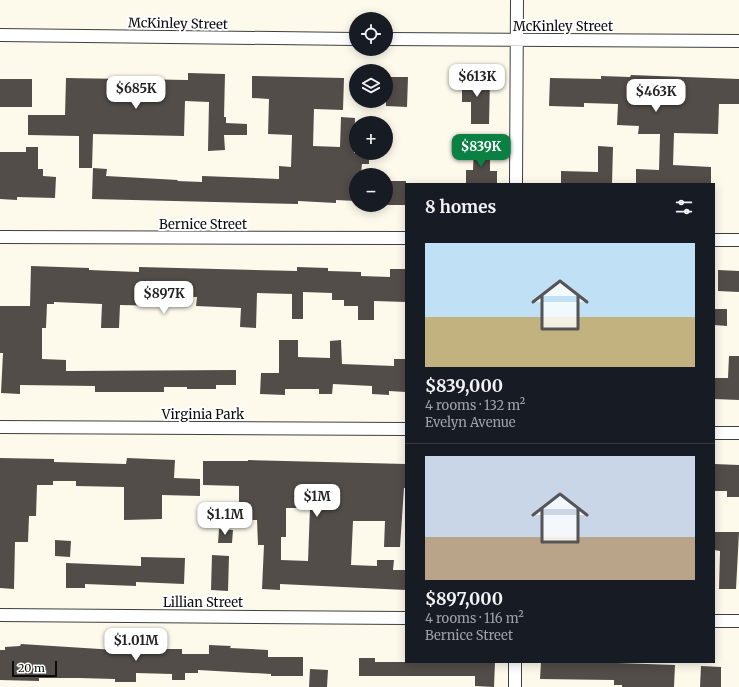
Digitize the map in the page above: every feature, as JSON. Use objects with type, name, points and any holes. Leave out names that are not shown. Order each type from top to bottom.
[{"type":"street","points":[[516,183],[517,0]]},
{"type":"street","name":"McKinley Street","points":[[0,35],[349,38]]},
{"type":"street","name":"McKinley Street","points":[[393,39],[739,41]]},
{"type":"street","name":"Bernice Street","points":[[0,237],[405,238]]},
{"type":"street","points":[[715,240],[739,240]]},
{"type":"street","name":"Virginia Park","points":[[0,426],[405,429]]},
{"type":"street","points":[[715,433],[739,433]]},
{"type":"street","name":"Lillian Street","points":[[0,615],[405,618]]},
{"type":"street","points":[[715,621],[739,621]]},
{"type":"street","points":[[515,663],[515,687]]},
{"type":"building","points":[[188,73],[225,74],[224,117],[226,117],[226,123],[247,124],[247,135],[224,135],[225,150],[208,151],[209,102],[185,101],[184,136],[93,134],[92,168],[79,168],[79,136],[28,135],[28,115],[65,115],[66,78],[188,80]]},
{"type":"building","points":[[631,75],[739,79],[739,104],[719,104],[718,134],[674,133],[673,165],[711,167],[711,183],[636,183],[636,169],[659,170],[660,134],[638,134],[639,126],[617,125],[618,104],[584,103],[584,107],[549,106],[550,78],[601,79],[601,76],[630,77]]},
{"type":"building","points":[[252,76],[344,78],[343,110],[314,109],[313,146],[340,147],[341,117],[349,118],[349,160],[369,160],[369,164],[362,164],[362,168],[349,168],[349,201],[336,200],[336,203],[298,201],[298,204],[92,199],[93,168],[107,169],[106,176],[178,180],[177,181],[202,182],[202,176],[279,179],[279,166],[291,167],[292,135],[268,134],[269,99],[252,98]]},
{"type":"building","points":[[393,77],[408,77],[407,107],[393,106]]},
{"type":"building","points":[[462,77],[490,78],[489,124],[471,124],[471,102],[462,102]]},
{"type":"building","points":[[0,79],[32,79],[32,107],[0,107]]},
{"type":"building","points":[[474,146],[490,147],[490,171],[497,171],[497,183],[466,183],[466,170],[473,170]]},
{"type":"building","points":[[598,146],[613,147],[612,183],[561,183],[561,171],[598,172]]},
{"type":"building","points":[[26,147],[38,147],[38,169],[43,169],[43,176],[56,177],[55,198],[17,197],[17,200],[0,199],[0,152],[26,152]]},
{"type":"building","points":[[393,181],[406,181],[405,205],[393,205]]},
{"type":"building","points":[[31,266],[89,268],[89,270],[139,272],[139,267],[297,271],[297,267],[328,268],[328,271],[361,272],[361,276],[390,277],[390,269],[405,269],[405,302],[374,301],[374,320],[358,320],[358,306],[344,306],[344,300],[332,300],[332,293],[303,292],[303,319],[292,319],[292,294],[257,293],[256,328],[240,327],[241,308],[196,306],[197,297],[170,297],[169,306],[120,305],[119,328],[101,328],[102,304],[54,302],[54,304],[47,304],[46,328],[42,328],[42,359],[66,360],[66,371],[236,370],[236,385],[216,385],[216,389],[164,387],[164,392],[95,392],[95,386],[20,385],[20,394],[1,393],[3,353],[0,353],[0,306],[30,306]]},
{"type":"building","points":[[718,270],[739,271],[739,292],[718,291]]},
{"type":"building","points":[[715,309],[727,309],[727,326],[715,325]]},
{"type":"building","points":[[279,340],[298,340],[298,357],[330,358],[330,341],[341,340],[342,364],[394,366],[394,359],[405,359],[405,392],[389,391],[389,395],[372,394],[372,386],[333,384],[332,394],[319,394],[319,389],[285,389],[285,395],[260,394],[261,373],[279,373]]},
{"type":"building","points":[[729,356],[739,356],[739,400],[715,399],[715,378],[728,378]]},
{"type":"building","points":[[0,458],[54,459],[54,462],[126,464],[127,458],[175,460],[174,478],[200,479],[200,496],[162,495],[162,519],[124,520],[124,487],[76,486],[76,481],[53,481],[53,485],[37,485],[36,516],[29,516],[28,542],[15,542],[14,589],[0,588]]},
{"type":"building","points":[[248,460],[405,464],[405,488],[400,547],[384,547],[385,521],[353,521],[351,565],[377,566],[377,560],[394,560],[393,570],[405,570],[405,590],[280,584],[280,590],[262,589],[264,545],[258,545],[257,520],[239,520],[239,486],[203,485],[203,461]],"holes":[[[286,508],[310,508],[308,561],[281,560],[281,537],[286,537]]]},
{"type":"building","points":[[715,464],[739,465],[739,497],[727,497],[727,491],[715,491]]},
{"type":"building","points":[[219,529],[233,530],[232,543],[218,543]]},
{"type":"building","points":[[715,532],[739,532],[736,589],[719,589],[720,551],[715,550]]},
{"type":"building","points":[[55,540],[71,541],[70,557],[55,556]]},
{"type":"building","points":[[212,555],[229,556],[228,591],[211,590]]},
{"type":"building","points":[[141,557],[185,558],[184,584],[136,582],[136,586],[85,584],[85,588],[66,588],[66,563],[141,566]]},
{"type":"building","points":[[21,644],[116,650],[116,644],[162,646],[162,649],[182,649],[182,654],[209,654],[209,645],[231,646],[230,648],[268,650],[268,657],[303,657],[303,676],[271,676],[271,674],[198,670],[198,673],[185,673],[185,680],[172,680],[172,674],[136,673],[136,682],[115,682],[115,679],[79,678],[39,678],[39,681],[0,680],[0,650],[5,650],[5,647],[20,646]]},
{"type":"building","points":[[359,658],[375,658],[375,662],[495,663],[494,687],[475,686],[475,676],[359,676]]},
{"type":"building","points":[[541,663],[675,665],[674,687],[622,687],[622,685],[614,685],[614,680],[540,679]]},
{"type":"building","points":[[701,666],[721,667],[721,687],[700,687]]},
{"type":"building","points":[[310,669],[328,670],[327,687],[309,687]]}]
